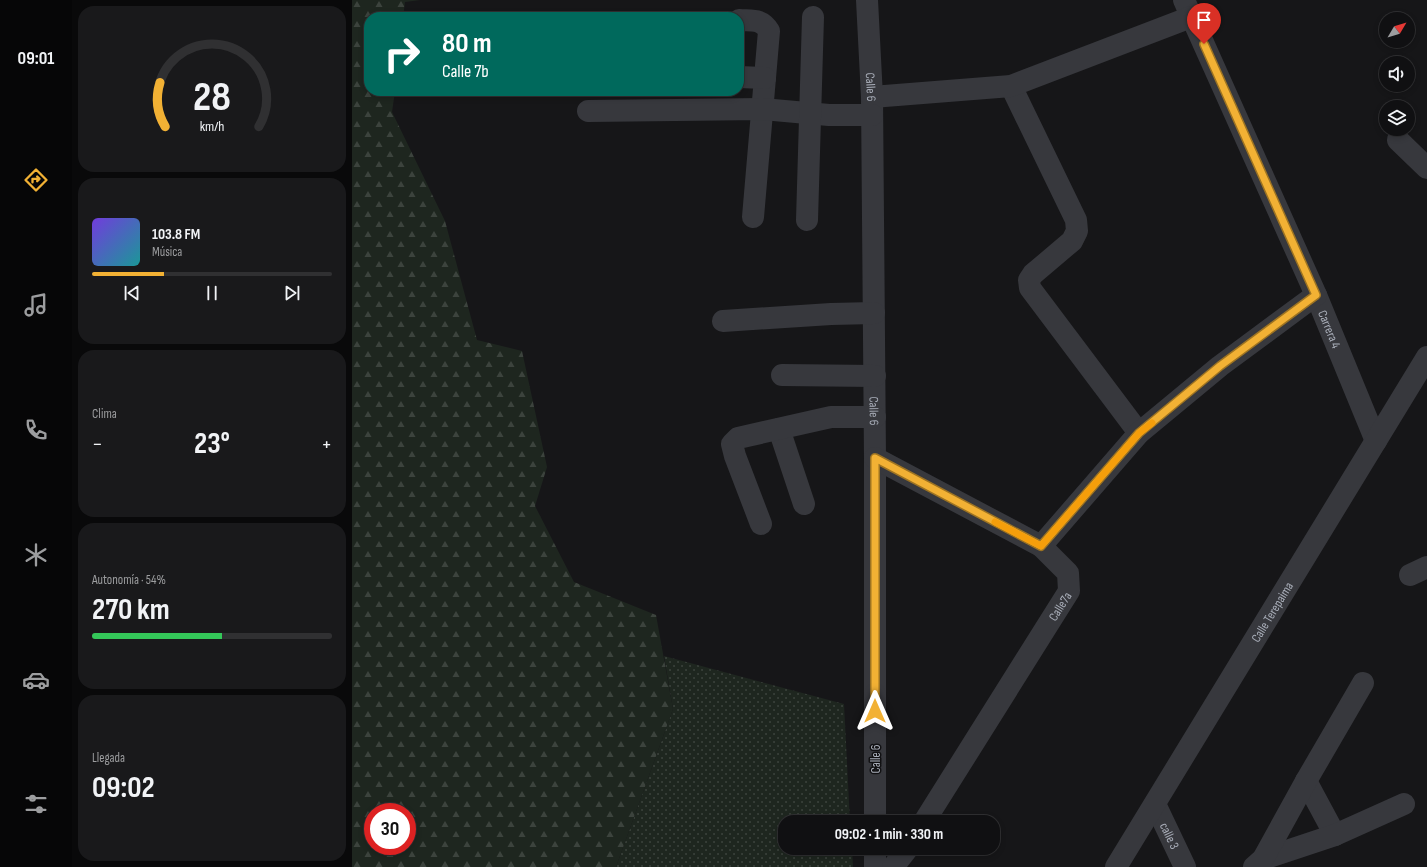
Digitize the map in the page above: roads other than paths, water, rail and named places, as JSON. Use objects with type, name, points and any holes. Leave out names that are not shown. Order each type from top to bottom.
[{"type":"street","name":"Calle 6","points":[[867,0],[872,106],[875,376],[875,815]]},
{"type":"street","points":[[588,111],[762,109],[829,115],[872,106],[1011,86],[1187,8]]},
{"type":"street","name":"Carrera 4","points":[[1187,8],[1316,295],[1376,441]]},
{"type":"street","points":[[807,220],[813,17]]},
{"type":"street","points":[[744,20],[758,21],[764,24],[769,31],[753,217]]},
{"type":"street","points":[[744,77],[765,78]]},
{"type":"street","points":[[1011,86],[1076,220],[1077,231],[1072,241],[1033,274],[1029,280],[1030,288],[1139,433]]},
{"type":"street","points":[[1398,140],[1427,168]]},
{"type":"street","points":[[1041,546],[1139,433],[1220,366],[1316,295]]},
{"type":"street","points":[[723,321],[831,314],[874,313]]},
{"type":"street","name":"Calle Terepaima","points":[[1116,867],[1427,357]]},
{"type":"street","points":[[782,375],[875,376]]},
{"type":"street","points":[[761,524],[735,456],[732,444],[738,438],[831,417],[875,417]]},
{"type":"street","points":[[779,429],[804,504]]},
{"type":"street","name":"Calle7a","points":[[875,458],[1041,546],[1068,574],[1069,591],[928,815]]},
{"type":"street","points":[[1258,863],[1363,683]]},
{"type":"street","points":[[1306,781],[1335,835]]},
{"type":"street","name":"calle 3","points":[[1155,804],[1185,867]]},
{"type":"street","points":[[1258,863],[1335,835],[1404,804]]},
{"type":"street","points":[[875,855],[875,867]]},
{"type":"street","points":[[893,867],[902,855]]}]
